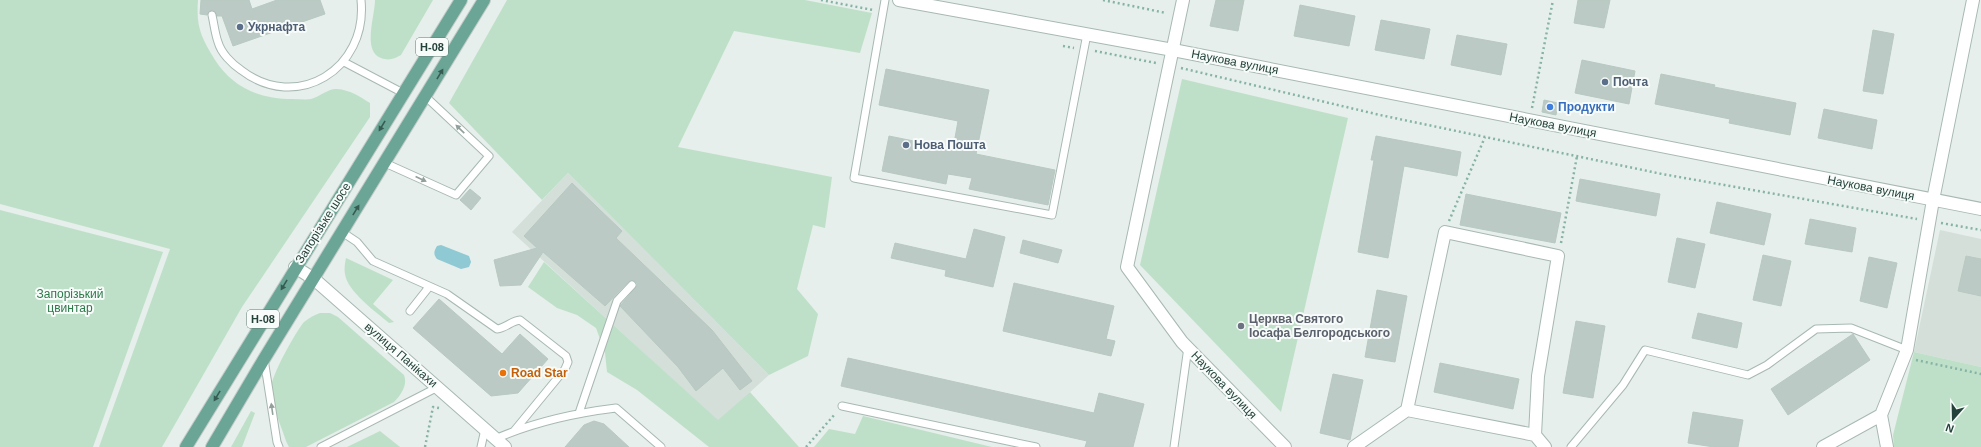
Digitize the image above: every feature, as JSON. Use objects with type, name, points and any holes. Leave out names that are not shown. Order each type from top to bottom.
[{"type":"main road","name":"Запорізьке шосе","points":[[186,447],[295,267],[461,0]]},
{"type":"main road","name":"Запорізьке шосе","points":[[212,447],[264,359],[426,97],[484,0]]},
{"type":"street","name":"Наукова вулиця","points":[[899,0],[1173,50],[1981,209]]},
{"type":"street","name":"Наукова вулиця","points":[[1183,0],[1127,267],[1188,348],[1285,447]]},
{"type":"street","points":[[1887,447],[1881,415],[1905,354],[1933,200],[1973,0]]},
{"type":"street","points":[[1354,447],[1407,410],[1444,232],[1558,256],[1538,376],[1535,435]]},
{"type":"street","name":"вулиця Панікахи","points":[[295,267],[314,279],[505,447]]},
{"type":"street","points":[[1407,410],[1535,435],[1545,447]]},
{"type":"street","points":[[1823,447],[1881,415]]},
{"type":"lane","points":[[212,15],[218,43],[232,64],[252,79],[276,87],[301,86],[325,78],[344,62],[357,41],[363,16],[361,0]]},
{"type":"lane","points":[[885,0],[854,178],[1052,215],[1087,34]]},
{"type":"lane","points":[[344,62],[403,93]]},
{"type":"lane","points":[[385,163],[456,195],[489,156],[426,97]]},
{"type":"lane","points":[[342,232],[357,242],[372,261],[447,294],[497,329],[520,320],[566,356],[568,362],[565,369],[514,431]]},
{"type":"lane","points":[[579,413],[618,300],[632,285]]},
{"type":"lane","points":[[410,311],[429,287]]},
{"type":"lane","points":[[1571,447],[1623,385],[1645,350],[1748,375],[1768,365],[1816,329],[1851,328],[1905,354]]},
{"type":"lane","points":[[1174,447],[1188,348]]},
{"type":"lane","points":[[264,359],[279,447]]},
{"type":"lane","points":[[321,447],[438,387]]},
{"type":"lane","points":[[842,406],[1036,447]]},
{"type":"lane","points":[[495,439],[514,431],[579,413],[616,408],[661,447]]},
{"type":"lane","points":[[481,447],[485,429]]},
{"type":"path","points":[[821,0],[883,12]]},
{"type":"path","points":[[1103,0],[1180,16]]},
{"type":"path","points":[[1529,121],[1554,0]]},
{"type":"path","points":[[1060,45],[1170,66],[1380,115],[1662,174],[1981,230]]},
{"type":"path","points":[[1444,232],[1485,137]]},
{"type":"path","points":[[1558,256],[1577,156]]},
{"type":"path","points":[[1905,354],[1981,374]]},
{"type":"path","points":[[806,447],[842,406]]},
{"type":"path","points":[[426,447],[433,407],[462,408]]},
{"type":"shaded area","points":[[568,173],[769,375],[718,421],[512,232]]},
{"type":"shaded area","points":[[1940,230],[1981,239],[1981,367],[1914,352]]},
{"type":"green space","points":[[0,0],[198,0],[200,32],[206,45],[222,70],[239,85],[259,94],[281,98],[309,99],[334,89],[342,90],[354,94],[370,103],[370,117],[242,307],[162,447],[99,447],[170,249],[0,204]]},
{"type":"green space","points":[[375,0],[433,0],[401,55],[394,58],[381,58],[375,54],[372,48],[371,32]]},
{"type":"green space","points":[[507,0],[805,0],[872,13],[860,53],[734,31],[678,147],[832,177],[825,228],[813,225],[797,289],[818,314],[808,356],[769,375],[568,173],[542,200],[449,103]]},
{"type":"green space","points":[[1182,79],[1348,118],[1281,412],[1140,265]]},
{"type":"green space","name":"Запорізький цвинтар","points":[[0,210],[163,252],[93,447],[0,447]]},
{"type":"green space","points":[[346,258],[393,280],[373,304],[394,322],[389,323],[356,294],[347,281],[345,274]]},
{"type":"green space","points":[[544,262],[718,420],[750,392],[799,447],[709,447],[637,390],[607,372],[605,353],[596,328],[577,315],[557,308],[528,287]]},
{"type":"green space","points":[[320,313],[330,313],[338,317],[404,375],[405,382],[401,393],[394,402],[306,447],[289,447],[272,400],[272,382],[284,354],[300,327],[308,319]]},
{"type":"green space","points":[[1914,352],[1981,367],[1981,447],[1894,447],[1893,435]]},
{"type":"green space","points":[[251,411],[255,413],[242,447],[231,447]]},
{"type":"green space","points":[[863,416],[992,447],[814,447],[829,429],[855,434]]},
{"type":"green space","points":[[380,431],[400,447],[347,447]]},
{"type":"water","points":[[441,245],[469,256],[471,262],[469,267],[461,269],[437,259],[434,254],[437,246]]},
{"type":"building","points":[[201,0],[249,0],[252,9],[277,0],[320,0],[325,14],[233,46],[222,16],[217,16],[213,10],[209,11],[207,15],[200,14]]},
{"type":"building","points":[[1216,0],[1244,0],[1238,31],[1210,26]]},
{"type":"building","points":[[1578,0],[1610,0],[1604,28],[1574,23]]},
{"type":"building","points":[[1300,5],[1355,16],[1349,46],[1294,36]]},
{"type":"building","points":[[1381,20],[1430,29],[1424,59],[1375,50]]},
{"type":"building","points":[[1873,30],[1894,34],[1883,94],[1863,91]]},
{"type":"building","points":[[1457,35],[1507,44],[1501,75],[1451,65]]},
{"type":"building","name":"Почта","points":[[1582,60],[1635,71],[1629,104],[1575,93]]},
{"type":"building","points":[[886,69],[989,90],[976,154],[1055,170],[1048,205],[969,189],[972,178],[948,174],[946,184],[882,171],[889,136],[953,149],[958,121],[879,105]]},
{"type":"building","points":[[1661,74],[1715,85],[1714,87],[1796,103],[1790,135],[1729,123],[1730,119],[1655,104]]},
{"type":"building","name":"Продукти","points":[[1544,100],[1558,103],[1556,115],[1542,112]]},
{"type":"building","points":[[1824,109],[1877,120],[1872,149],[1818,138]]},
{"type":"building","points":[[1376,136],[1461,152],[1457,176],[1404,166],[1388,258],[1358,252],[1374,160],[1371,160]]},
{"type":"building","points":[[1580,179],[1660,194],[1656,216],[1576,201]]},
{"type":"building","points":[[572,183],[622,231],[616,238],[712,330],[752,381],[740,390],[723,368],[696,391],[678,367],[620,306],[637,286],[637,283],[634,280],[628,282],[605,306],[543,252],[521,285],[500,286],[494,260],[537,248],[524,236]]},
{"type":"building","points":[[470,189],[481,198],[471,210],[460,200]]},
{"type":"building","points":[[1466,194],[1561,213],[1555,243],[1460,225]]},
{"type":"building","points":[[1717,202],[1771,214],[1764,245],[1710,233]]},
{"type":"building","points":[[1810,219],[1856,228],[1852,252],[1805,244]]},
{"type":"building","points":[[974,229],[1005,237],[993,287],[945,276],[946,270],[891,258],[895,243],[966,259]]},
{"type":"building","points":[[1677,238],[1705,244],[1695,288],[1668,282]]},
{"type":"building","points":[[1023,240],[1062,250],[1058,263],[1020,253]]},
{"type":"building","points":[[1763,255],[1791,261],[1781,306],[1753,300]]},
{"type":"building","points":[[1966,256],[1981,259],[1981,296],[1958,291]]},
{"type":"building","points":[[1869,257],[1897,263],[1887,308],[1860,301]]},
{"type":"building","points":[[1014,283],[1114,306],[1106,339],[1115,341],[1111,356],[1003,331]]},
{"type":"building","points":[[1377,290],[1407,296],[1395,362],[1365,357]]},
{"type":"building","points":[[439,299],[502,354],[520,334],[548,359],[518,393],[491,396],[413,328]]},
{"type":"building","points":[[1698,313],[1742,323],[1737,348],[1692,338]]},
{"type":"building","points":[[1576,321],[1605,326],[1593,398],[1563,393]]},
{"type":"building","points":[[1853,334],[1870,360],[1788,415],[1771,389]]},
{"type":"building","points":[[848,358],[1094,413],[1099,393],[1144,404],[1133,447],[1085,447],[1087,441],[841,386]]},
{"type":"building","points":[[1440,363],[1519,379],[1513,409],[1434,392]]},
{"type":"building","points":[[1333,374],[1363,380],[1350,440],[1320,433]]},
{"type":"building","points":[[1693,412],[1743,420],[1738,447],[1714,447],[1688,443]]},
{"type":"building","points":[[594,421],[604,424],[629,447],[565,447],[584,425]]},
{"type":"place","name":"Укрнафта","points":[[240,27]]},
{"type":"place","name":"Почта","points":[[1605,82]]},
{"type":"place","name":"Продукти","points":[[1550,107]]},
{"type":"place","name":"Нова Пошта","points":[[906,145]]},
{"type":"place","name":"Церква Святого Іосафа Белгородського","points":[[1241,326]]},
{"type":"place","name":"Road Star","points":[[503,373]]}]
